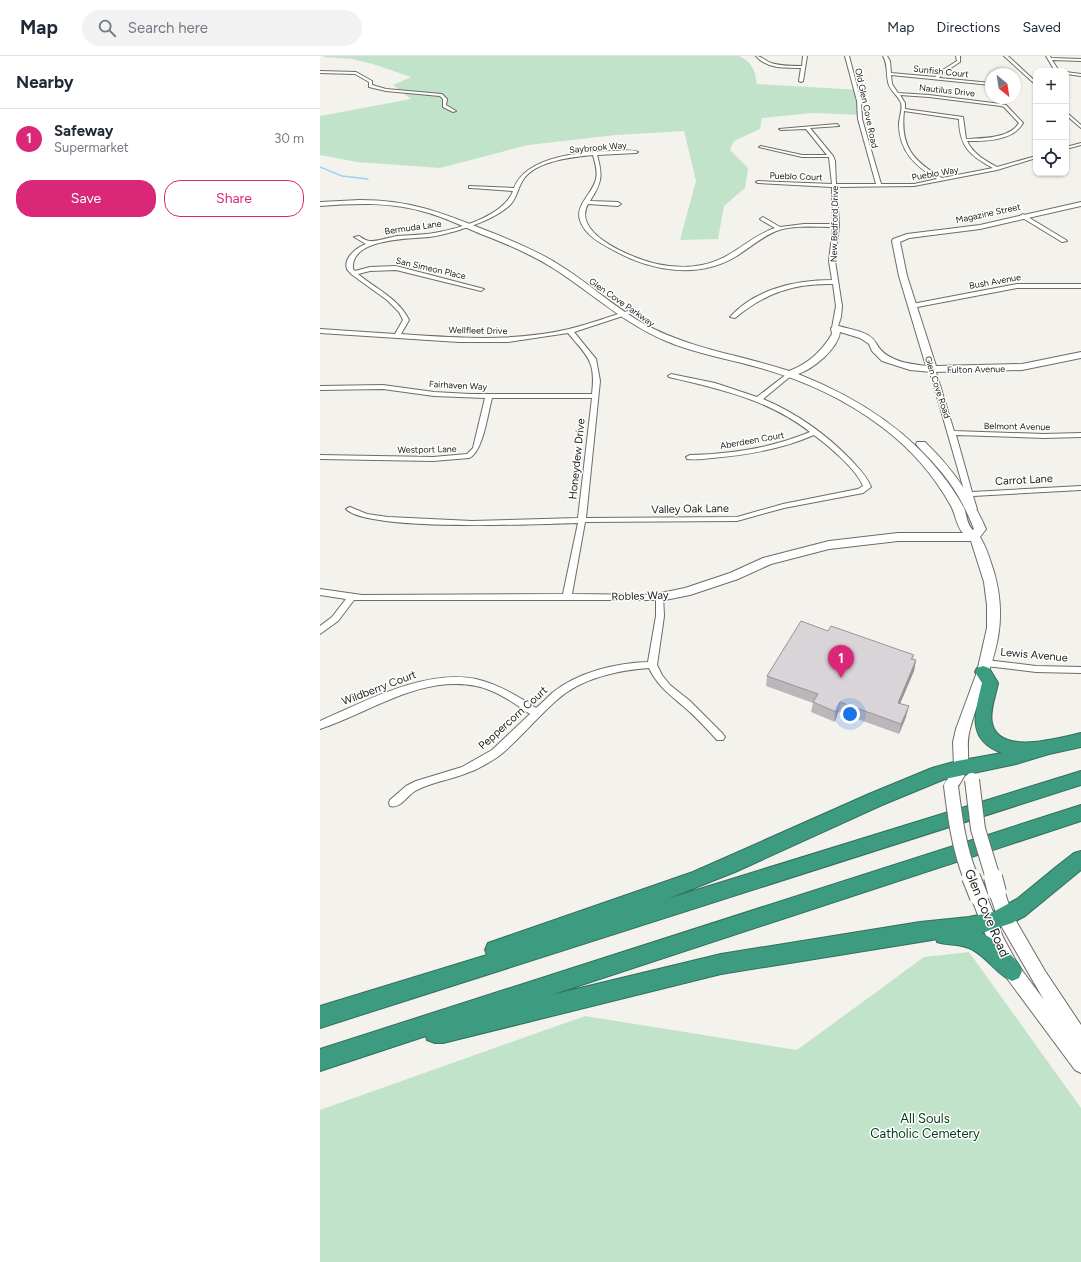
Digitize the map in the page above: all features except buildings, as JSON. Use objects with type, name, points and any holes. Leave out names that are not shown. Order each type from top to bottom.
[{"type":"highway","points":[[985,667],[990,683],[982,721],[985,734],[993,742],[1005,748],[1017,750],[1047,747],[1081,740]]},
{"type":"highway","points":[[376,999],[461,962],[729,866],[925,778],[967,773],[987,763],[1035,752],[1047,747]]},
{"type":"highway","points":[[320,1017],[1081,778]]},
{"type":"highway","points":[[320,1060],[1081,813]]},
{"type":"highway","points":[[407,1032],[443,1032],[721,964],[997,919],[1028,904],[1052,881],[1081,860]]},
{"type":"highway","points":[[908,934],[928,936],[952,934],[974,939],[987,946],[1012,971]]},
{"type":"main road","name":"Glen Cove Parkway","points":[[320,200],[372,198],[404,200],[438,208],[540,256],[628,310],[640,326],[672,340],[796,371],[869,403],[910,434],[949,472],[974,512]]},
{"type":"main road","name":"Glen Cove Parkway","points":[[320,204],[365,202],[398,204],[431,211],[546,252],[602,288]]},
{"type":"main road","name":"Magazine Street","points":[[899,238],[980,227],[1081,204]]},
{"type":"main road","name":"Glen Cove Road","points":[[899,238],[895,244],[912,306],[932,369]]},
{"type":"main road","name":"Fulton Avenue","points":[[835,328],[863,336],[873,344],[875,349],[885,359],[902,366],[932,369],[1022,367],[1081,355]]},
{"type":"main road","name":"New Bedford Drive","points":[[796,371],[828,349],[836,334],[835,328]]},
{"type":"main road","name":"Glen Cove Parkway","points":[[796,371],[861,407],[886,424],[926,460],[958,508]]},
{"type":"main road","name":"Glen Cove Road","points":[[958,508],[966,530],[975,537],[988,571],[992,588],[994,615],[992,645],[963,729],[960,742],[978,829],[997,892],[996,941],[1012,971],[1078,1042]]},
{"type":"main road","name":"Glen Cove Road","points":[[974,512],[980,530],[975,537]]},
{"type":"main road","name":"Robles Way","points":[[660,597],[686,592],[734,576],[767,561],[829,545],[898,537],[975,537]]},
{"type":"main road","name":"Glen Cove Road","points":[[967,773],[951,786],[956,825],[964,860],[979,897],[997,919],[1038,977],[1078,1042],[1081,1064]]},
{"type":"street","points":[[758,56],[763,61],[774,65],[803,67]]},
{"type":"street","points":[[801,81],[805,56]]},
{"type":"street","name":"Old Glen Cove Road","points":[[847,56],[859,101],[860,119],[879,186]]},
{"type":"street","points":[[885,56],[888,60],[890,84],[903,103],[901,124],[905,149],[916,164],[942,180]]},
{"type":"street","points":[[936,79],[942,72],[959,61],[958,56]]},
{"type":"street","points":[[1006,56],[1033,81]]},
{"type":"street","points":[[1050,58],[1081,60]]},
{"type":"street","points":[[1050,58],[1055,68]]},
{"type":"street","points":[[320,72],[356,73],[371,82],[370,86],[386,90],[441,95],[445,99],[444,106],[454,110]]},
{"type":"street","points":[[1025,73],[1030,73]]},
{"type":"street","name":"Sunfish Court","points":[[888,74],[985,83]]},
{"type":"street","points":[[1069,74],[1081,75]]},
{"type":"street","name":"Nautilus Drive","points":[[897,94],[922,95],[999,104],[1005,106],[1021,123],[1019,128],[1007,134],[984,139],[965,140]]},
{"type":"street","points":[[903,110],[961,118],[961,129],[974,156],[997,169]]},
{"type":"street","points":[[1069,116],[1081,127]]},
{"type":"street","points":[[781,129],[837,125]]},
{"type":"street","points":[[807,127],[831,156]]},
{"type":"street","points":[[1069,147],[1081,144]]},
{"type":"street","points":[[761,147],[802,156],[831,156]]},
{"type":"street","name":"Saybrook Way","points":[[471,224],[494,214],[509,204],[523,176],[538,167],[563,159],[594,154],[636,152]]},
{"type":"street","points":[[594,154],[599,173],[599,180],[583,209],[583,223],[591,233],[602,242],[637,261],[673,269],[704,266],[721,262],[733,256],[764,235],[779,228],[799,225],[836,226]]},
{"type":"street","name":"New Bedford Drive","points":[[831,156],[833,161],[836,226],[832,261],[840,306],[835,328]]},
{"type":"street","name":"Pueblo Way","points":[[834,185],[914,185],[997,169],[1033,158]]},
{"type":"street","name":"Pueblo Court","points":[[758,182],[834,185]]},
{"type":"street","points":[[471,187],[517,190]]},
{"type":"street","points":[[587,202],[618,204]]},
{"type":"street","points":[[1023,216],[1064,240]]},
{"type":"street","points":[[763,218],[779,228]]},
{"type":"street","name":"Bermuda Lane","points":[[353,273],[350,269],[350,260],[360,250],[371,244],[394,238],[441,233],[471,224]]},
{"type":"street","points":[[357,237],[371,244]]},
{"type":"street","name":"San Simeon Place","points":[[353,273],[370,269],[396,268],[481,289]]},
{"type":"street","points":[[353,273],[397,305],[404,314],[406,320],[398,335]]},
{"type":"street","points":[[733,317],[744,307],[788,286],[807,282],[836,282]]},
{"type":"street","name":"Bush Avenue","points":[[912,306],[1022,285],[1081,286]]},
{"type":"street","name":"Wellfleet Drive","points":[[320,331],[493,341],[541,336],[570,331],[628,310]]},
{"type":"street","name":"Honeydew Drive","points":[[567,597],[582,520],[597,381],[595,364],[570,331]]},
{"type":"street","name":"Glen Cove Road","points":[[932,369],[953,433],[960,465],[974,512]]},
{"type":"street","name":"New Bedford Drive","points":[[759,399],[796,371]]},
{"type":"street","name":"Valley Oak Lane","points":[[350,509],[366,516],[388,519],[472,523],[582,520],[718,520],[737,519],[783,506],[822,499],[865,489],[867,487],[867,483],[864,479],[824,438],[794,417],[759,399],[719,386],[671,376]]},
{"type":"street","name":"Fairhaven Way","points":[[320,388],[384,387],[434,394],[489,396],[595,396]]},
{"type":"street","name":"Westport Lane","points":[[320,457],[433,459],[470,456],[476,448],[489,396]]},
{"type":"street","name":"Aberdeen Court","points":[[690,457],[720,455],[786,444],[815,432]]},
{"type":"street","name":"Belmont Avenue","points":[[953,433],[1044,436],[1081,435]]},
{"type":"street","name":"Carrot Lane","points":[[969,494],[1081,488]]},
{"type":"street","name":"Robles Way","points":[[320,592],[352,597],[660,597]]},
{"type":"street","points":[[320,631],[335,619],[352,597]]},
{"type":"street","points":[[660,597],[660,616],[652,665],[668,690],[700,716],[720,737]]},
{"type":"street","name":"Peppercorn Court","points":[[394,803],[415,787],[465,770],[495,753],[556,695],[581,680],[602,673],[643,665],[652,665]]},
{"type":"street","name":"Lewis Avenue","points":[[985,667],[1081,670]]},
{"type":"street","name":"Wildberry Court","points":[[320,725],[383,698],[427,683],[435,682],[466,681],[477,683],[504,694],[537,713]]},
{"type":"green space","points":[[739,56],[747,61],[752,67],[757,84],[860,90],[863,115],[812,113],[762,118],[760,129],[734,141],[730,150],[748,168],[745,188],[724,206],[718,239],[680,240],[696,181],[684,131],[616,135],[528,145],[440,168],[357,162],[320,155],[320,116],[411,99],[393,85],[411,77],[373,64],[352,59],[323,57]]},
{"type":"green space","name":"All Souls Catholic Cemetery","points":[[969,952],[1081,1108],[1081,1262],[320,1262],[320,1110],[585,1016],[797,1050],[924,957]]},
{"type":"waterway","points":[[320,167],[342,176],[368,179]]},
{"type":"place","name":"Safeway","points":[[841,678]]}]
